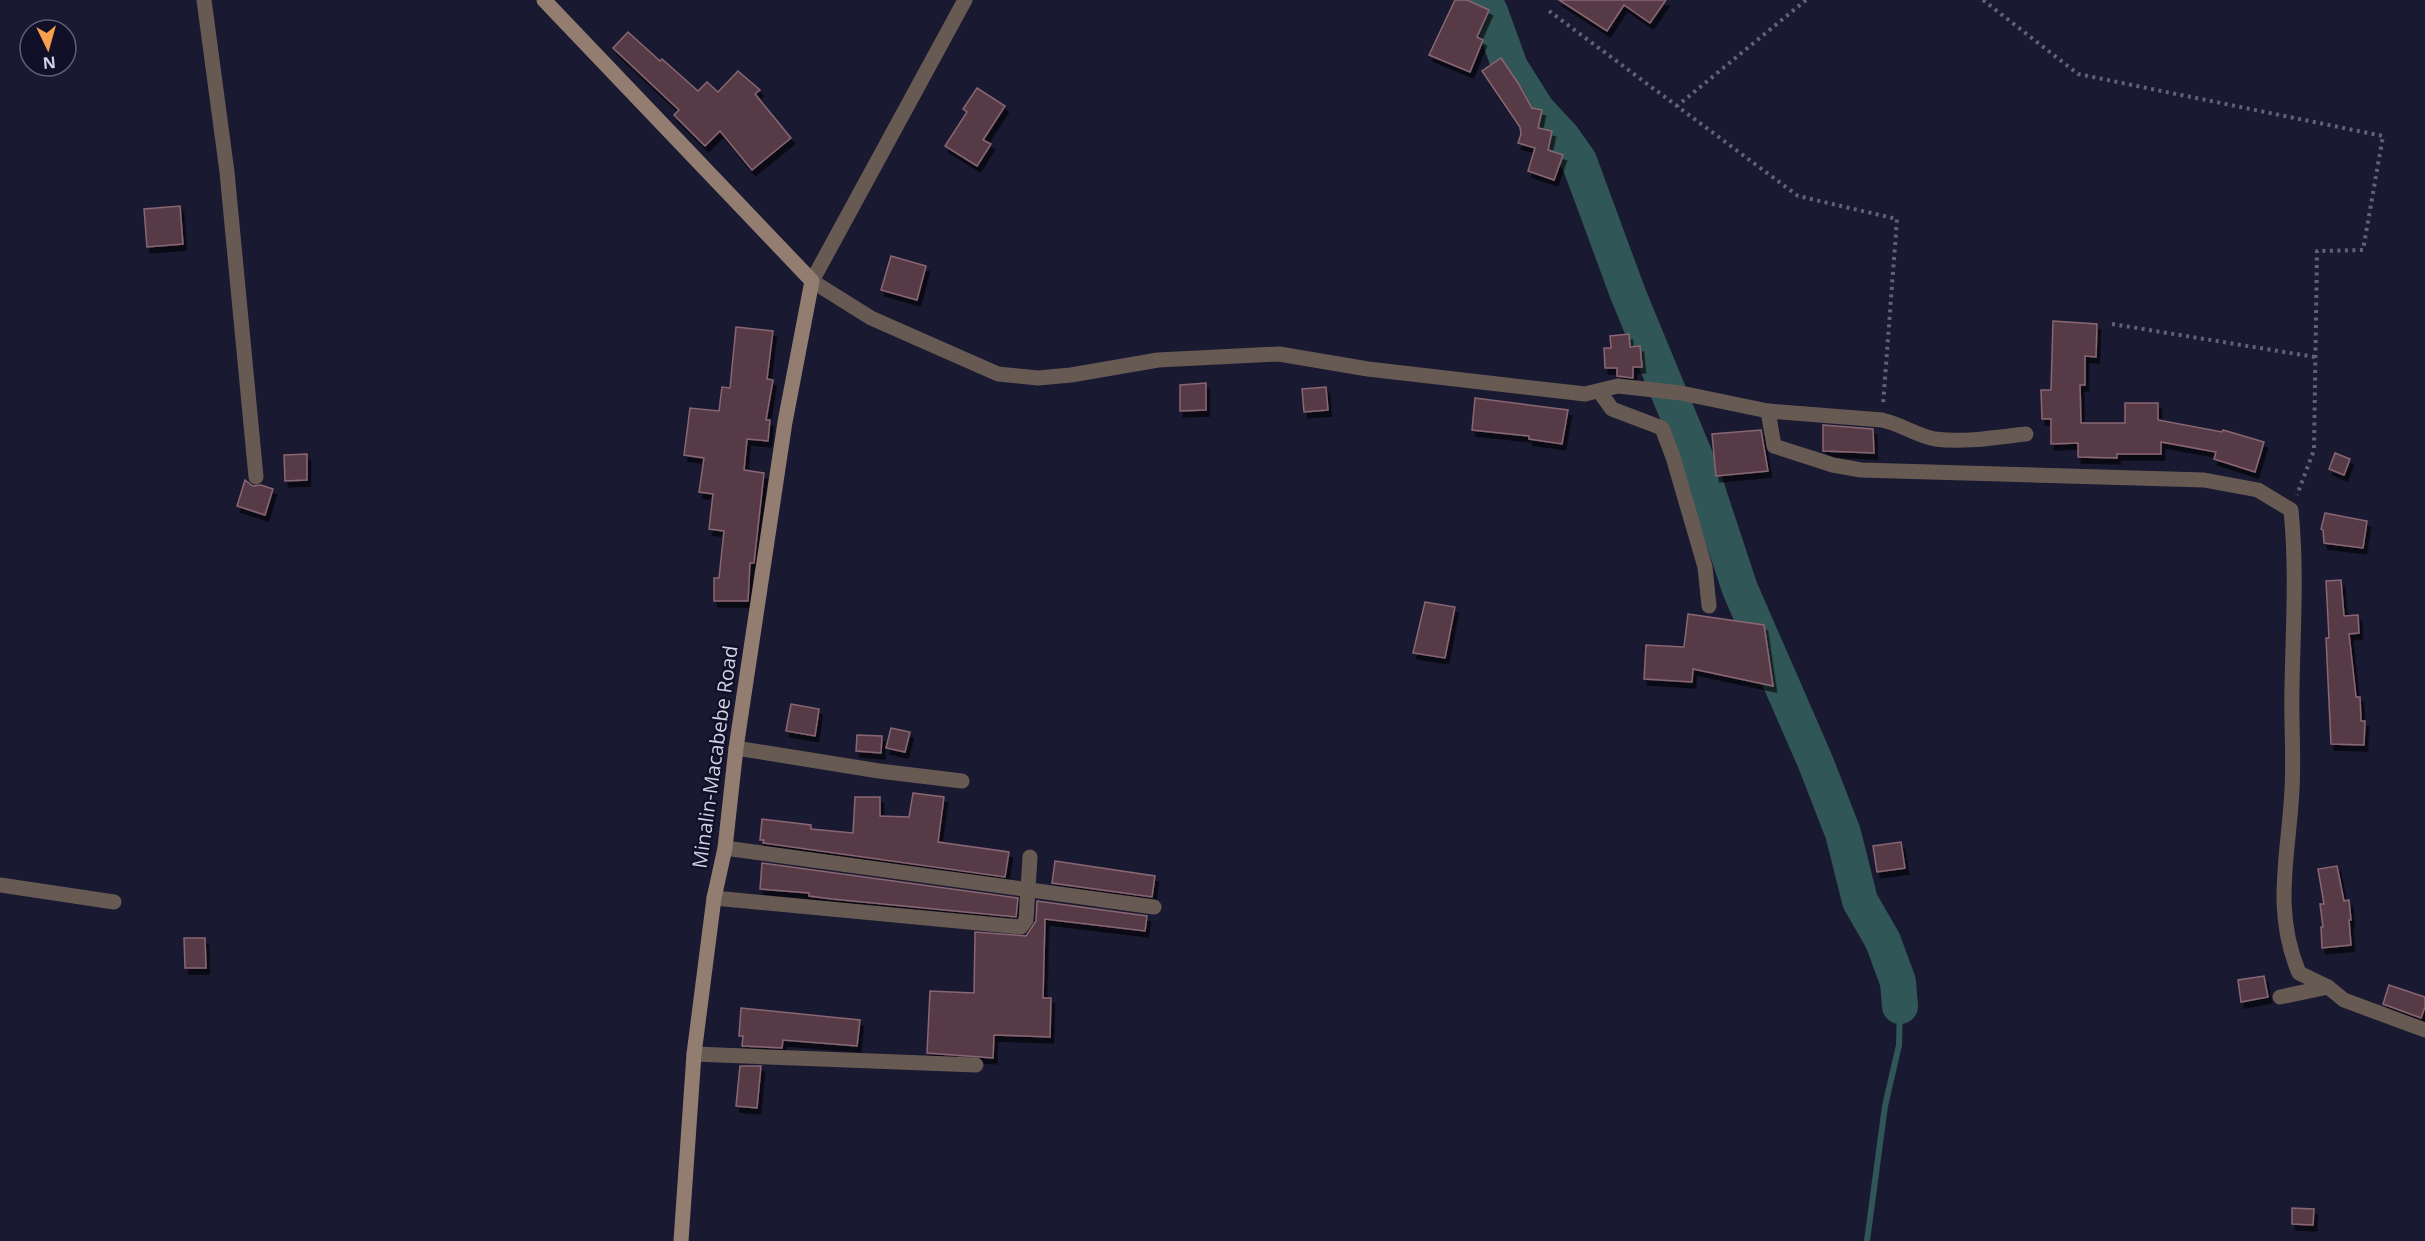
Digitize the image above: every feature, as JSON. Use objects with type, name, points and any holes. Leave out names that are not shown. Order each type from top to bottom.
[{"type":"main road","points":[[544,0],[812,281]]},
{"type":"main road","name":"Minalin-Macabebe Road","points":[[681,1241],[694,1054],[714,898],[725,848],[736,748],[785,422],[812,281]]},
{"type":"street","points":[[204,0],[227,172],[256,477]]},
{"type":"street","points":[[964,0],[812,281],[871,318],[998,374],[1049,377],[1158,360],[1279,354],[1368,369],[1585,394],[1618,386],[1681,393],[1768,411],[1882,420],[1895,423],[1906,431],[1936,439],[2026,434]]},
{"type":"street","points":[[1599,391],[1612,409],[1662,428],[1674,457],[1705,567],[1709,606]]},
{"type":"street","points":[[1768,411],[1774,446],[1833,465],[1861,470],[2204,480],[2258,490],[2291,510],[2294,542],[2292,786],[2284,859],[2283,908],[2290,951],[2299,973],[2328,987],[2344,1000],[2425,1030]]},
{"type":"street","points":[[736,748],[879,771],[962,781]]},
{"type":"street","points":[[725,848],[1154,907]]},
{"type":"street","points":[[714,898],[1021,927],[1026,920],[1030,857]]},
{"type":"street","points":[[0,885],[114,902]]},
{"type":"street","points":[[2280,997],[2328,987]]},
{"type":"street","points":[[694,1054],[976,1065]]},
{"type":"path","points":[[1677,105],[1806,0]]},
{"type":"path","points":[[1983,0],[2078,74],[2383,136],[2363,250],[2317,251],[2314,450],[2291,510]]},
{"type":"path","points":[[1549,12],[1798,196],[1897,219],[1882,420]]},
{"type":"path","points":[[2112,324],[2315,357]]},
{"type":"building","points":[[1455,0],[1467,0],[1489,10],[1477,37],[1483,40],[1470,72],[1429,55]]},
{"type":"building","points":[[1559,0],[1666,0],[1650,23],[1624,5],[1607,31]]},
{"type":"building","points":[[628,32],[698,91],[707,82],[718,92],[738,71],[760,90],[755,94],[791,138],[752,170],[720,131],[705,146],[674,115],[679,110],[613,48]]},
{"type":"building","points":[[1501,58],[1532,108],[1542,110],[1538,128],[1552,131],[1548,150],[1563,155],[1554,180],[1528,171],[1535,148],[1518,143],[1521,134],[1520,127],[1482,71]]},
{"type":"building","points":[[977,88],[1005,106],[983,140],[991,144],[977,166],[945,146],[967,112],[963,109]]},
{"type":"building","points":[[180,206],[183,244],[147,247],[144,209]]},
{"type":"building","points":[[891,256],[926,266],[917,300],[881,290]]},
{"type":"building","points":[[2053,321],[2097,324],[2096,357],[2085,356],[2085,385],[2080,385],[2081,423],[2125,423],[2125,403],[2158,403],[2158,420],[2222,432],[2223,430],[2264,442],[2255,472],[2214,459],[2216,452],[2161,442],[2161,454],[2117,454],[2117,458],[2078,457],[2078,443],[2051,444],[2051,419],[2042,419],[2041,390],[2051,390]]},
{"type":"building","points":[[736,327],[773,331],[767,379],[773,380],[766,420],[770,420],[768,441],[747,439],[744,470],[764,473],[754,563],[750,563],[748,601],[714,601],[714,578],[719,578],[724,531],[709,529],[713,494],[699,492],[704,458],[684,455],[690,408],[719,411],[722,387],[730,388]]},
{"type":"building","points":[[1629,334],[1630,347],[1640,346],[1642,367],[1633,367],[1633,378],[1617,376],[1617,368],[1605,368],[1604,348],[1611,348],[1610,336]]},
{"type":"building","points":[[1206,383],[1206,410],[1180,411],[1180,385]]},
{"type":"building","points":[[1326,387],[1328,410],[1304,412],[1302,389]]},
{"type":"building","points":[[1475,398],[1568,410],[1562,444],[1529,439],[1529,436],[1472,430]]},
{"type":"building","points":[[1823,425],[1873,429],[1874,453],[1823,451]]},
{"type":"building","points":[[1761,430],[1768,471],[1716,476],[1712,434]]},
{"type":"building","points":[[2335,453],[2350,459],[2344,475],[2329,469]]},
{"type":"building","points":[[307,454],[307,480],[285,481],[284,455]]},
{"type":"building","points":[[245,480],[253,486],[261,485],[273,489],[265,515],[237,506]]},
{"type":"building","points":[[2325,513],[2367,521],[2363,548],[2324,543],[2321,529]]},
{"type":"building","points":[[2341,580],[2344,616],[2358,615],[2359,633],[2349,634],[2356,697],[2360,697],[2361,721],[2365,721],[2364,745],[2331,744],[2326,581]]},
{"type":"building","points":[[1425,602],[1455,607],[1445,658],[1413,653]]},
{"type":"building","points":[[1688,614],[1764,625],[1773,686],[1693,669],[1692,682],[1644,679],[1646,645],[1684,647]]},
{"type":"building","points":[[791,704],[819,709],[815,736],[786,731]]},
{"type":"building","points":[[891,728],[910,732],[905,752],[886,748]]},
{"type":"building","points":[[857,735],[882,736],[881,753],[856,751]]},
{"type":"building","points":[[913,793],[944,797],[938,842],[1009,852],[1005,877],[763,843],[764,840],[760,840],[762,819],[811,825],[811,829],[853,833],[855,797],[880,797],[880,816],[909,817]]},
{"type":"building","points":[[1901,842],[1905,868],[1877,872],[1873,846]]},
{"type":"building","points":[[1055,861],[1155,876],[1152,897],[1052,883]]},
{"type":"building","points":[[762,863],[1018,898],[1016,917],[832,899],[809,896],[809,893],[760,889]]},
{"type":"building","points":[[2337,866],[2344,901],[2349,900],[2351,945],[2322,948],[2321,927],[2323,927],[2320,904],[2324,904],[2318,869]]},
{"type":"building","points":[[1037,901],[1147,916],[1145,931],[1045,919],[1043,998],[1051,998],[1050,1037],[994,1035],[993,1058],[927,1053],[930,991],[974,993],[975,932],[1026,936],[1036,921]]},
{"type":"building","points":[[184,938],[205,938],[206,968],[185,968]]},
{"type":"building","points":[[2264,976],[2268,997],[2241,1002],[2238,980]]},
{"type":"building","points":[[2389,985],[2425,997],[2425,1007],[2421,1018],[2383,1004]]},
{"type":"building","points":[[741,1008],[860,1020],[857,1046],[783,1040],[782,1048],[742,1046],[743,1036],[739,1036]]},
{"type":"building","points":[[740,1066],[761,1066],[757,1108],[736,1106]]},
{"type":"building","points":[[2292,1208],[2314,1209],[2313,1225],[2292,1224]]},
{"type":"waterway","points":[[1484,0],[1510,67],[1537,110],[1562,137],[1579,161],[1628,294],[1701,471],[1740,589],[1815,761],[1843,833],[1860,901],[1883,941],[1898,982],[1900,1006]]},
{"type":"waterway","points":[[1867,1241],[1885,1106],[1899,1045],[1900,1006]]}]
